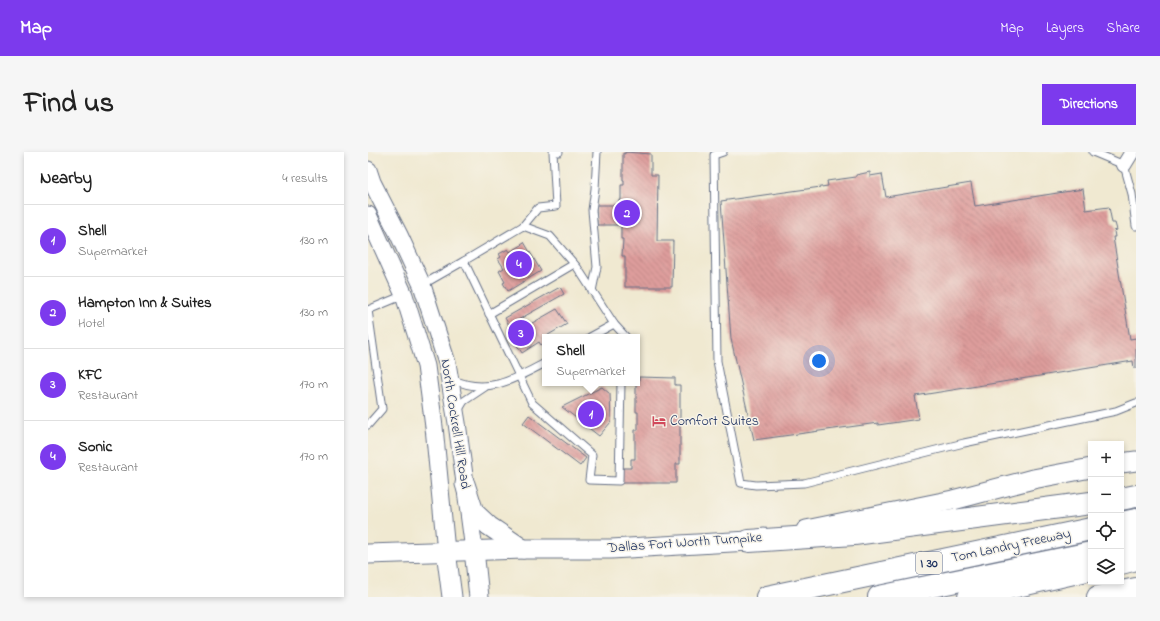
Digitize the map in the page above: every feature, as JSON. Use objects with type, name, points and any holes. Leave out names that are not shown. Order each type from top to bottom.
[{"type":"highway","points":[[1124,498],[1136,496]]},
{"type":"highway","points":[[749,541],[854,534],[1088,503]]},
{"type":"highway","points":[[1124,522],[1136,520]]},
{"type":"highway","name":"Tom Landry Freeway","points":[[767,597],[1088,530]]},
{"type":"highway","points":[[1124,542],[1136,539]]},
{"type":"highway","points":[[1124,546],[1136,544]]},
{"type":"highway","points":[[879,597],[1088,557]]},
{"type":"highway","points":[[970,597],[1088,558]]},
{"type":"highway","points":[[1124,561],[1136,559]]},
{"type":"highway","points":[[1098,597],[1136,589]]},
{"type":"main road","points":[[1124,463],[1136,461]]},
{"type":"main road","name":"Dallas Fort Worth Turnpike","points":[[368,554],[474,550],[611,549],[749,541],[953,500],[1033,479],[1088,469]]},
{"type":"main road","points":[[465,484],[474,512],[490,526],[523,549]]},
{"type":"main road","name":"North Cockrell Hill Road","points":[[474,550],[479,597]]},
{"type":"main road","name":"North Cockrell Hill Road","points":[[446,551],[452,597]]},
{"type":"street","points":[[1124,165],[1132,152]]},
{"type":"street","name":"North Cockrell Hill Road","points":[[368,170],[372,182],[422,285],[446,363],[456,414],[474,550]]},
{"type":"street","name":"North Cockrell Hill Road","points":[[368,215],[404,295],[426,366],[434,426],[446,551]]},
{"type":"street","points":[[404,295],[422,285]]},
{"type":"lane","points":[[422,285],[523,226],[538,208],[556,206],[553,152],[560,152]]},
{"type":"lane","points":[[592,290],[597,267],[592,210],[597,152]]},
{"type":"lane","points":[[723,152],[714,155],[717,361],[741,483],[756,485],[804,483],[964,443],[1116,411],[1136,403]]},
{"type":"lane","points":[[1093,152],[1124,165],[1132,194],[1136,226]]},
{"type":"lane","points":[[523,226],[550,236],[574,264],[614,324],[623,334]]},
{"type":"lane","points":[[464,261],[532,403],[592,455],[589,480],[619,481],[621,386]]},
{"type":"lane","points":[[489,314],[574,264]]},
{"type":"lane","points":[[368,425],[382,409],[370,339],[368,310],[404,295]]},
{"type":"lane","points":[[596,334],[614,324]]},
{"type":"lane","points":[[456,414],[464,401],[485,386],[519,377],[542,365]]},
{"type":"lane","points":[[449,377],[466,384],[485,386]]},
{"type":"building","points":[[625,152],[651,154],[651,175],[658,175],[657,241],[673,241],[672,287],[625,287],[625,256],[622,256],[623,239],[621,239],[621,225],[597,225],[596,205],[619,205],[619,200],[621,200],[621,185],[624,185],[623,153],[625,154]]},
{"type":"building","points":[[870,172],[870,176],[882,174],[886,197],[971,183],[975,206],[1083,189],[1086,210],[1109,207],[1112,223],[1115,223],[1117,230],[1114,231],[1115,237],[1113,237],[1130,339],[1136,338],[1136,368],[1134,368],[1133,361],[915,396],[919,419],[878,425],[878,423],[754,440],[731,339],[721,201],[828,186],[827,181],[856,177],[856,175]]},
{"type":"building","points":[[524,242],[541,271],[508,291],[503,283],[505,282],[499,271],[504,268],[498,259],[501,257],[499,254],[508,249],[510,252],[522,245],[521,244]]},
{"type":"building","points":[[560,287],[564,294],[509,325],[505,318]]},
{"type":"building","points":[[557,309],[567,324],[550,334],[542,334],[542,344],[539,342],[522,353],[517,345],[518,344],[511,335]]},
{"type":"building","name":"Comfort Suites","points":[[640,377],[675,378],[675,385],[680,385],[680,464],[676,464],[676,483],[622,483],[622,468],[631,468],[631,459],[635,459],[635,430],[638,430],[638,412],[636,412],[636,386],[640,386]]},
{"type":"building","points":[[602,387],[610,394],[611,422],[599,436],[562,407]]},
{"type":"building","points":[[529,415],[586,458],[580,466],[523,423]]},
{"type":"place","name":"Hampton Inn & Suites","points":[[627,213]]},
{"type":"place","name":"Sonic","points":[[519,264]]},
{"type":"place","name":"KFC","points":[[521,333]]},
{"type":"place","name":"Shell","points":[[591,414]]},
{"type":"place","name":"Comfort Suites","points":[[659,421]]}]
